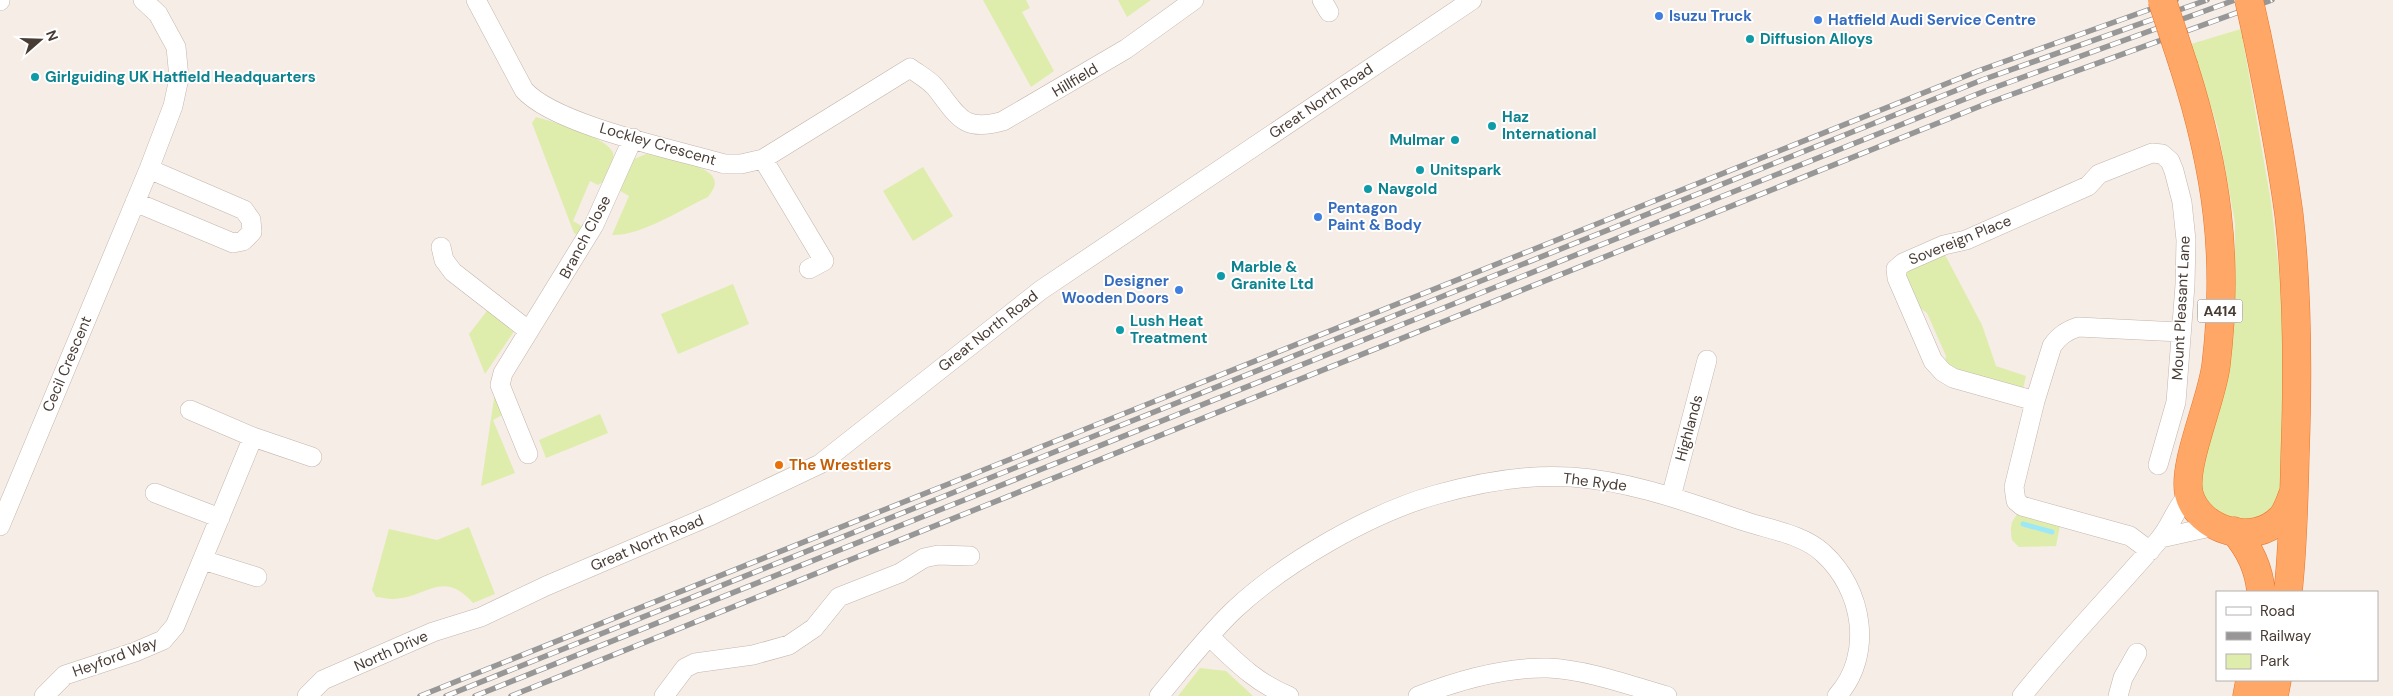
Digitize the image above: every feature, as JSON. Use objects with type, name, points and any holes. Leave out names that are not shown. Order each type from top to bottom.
[{"type":"highway","name":"A414","points":[[2162,0],[2202,121],[2218,210],[2222,244],[2220,330],[2216,368],[2208,405],[2188,471],[2189,494],[2202,518],[2225,529],[2247,545],[2259,578],[2261,591]]},
{"type":"highway","points":[[2249,0],[2276,132],[2289,225],[2298,374],[2293,548],[2288,591]]},
{"type":"highway","points":[[2225,529],[2252,534],[2268,528],[2282,518],[2294,491]]},
{"type":"highway","points":[[2247,696],[2250,681]]},
{"type":"highway","points":[[2274,696],[2277,681]]},
{"type":"street","name":"Cecil Crescent","points":[[0,526],[149,170],[173,106],[179,78],[176,47],[158,14],[143,0]]},
{"type":"street","name":"Lockley Crescent","points":[[476,0],[524,90],[533,100],[561,115],[725,164],[741,164],[763,159],[910,68],[933,85]]},
{"type":"street","name":"Hillfield","points":[[933,85],[958,117],[974,125],[987,125],[1003,121],[1126,49],[1194,0]]},
{"type":"street","name":"Great North Road","points":[[481,617],[546,586],[712,515],[820,464],[1041,290],[1472,0]]},
{"type":"street","name":"Branch Close","points":[[528,454],[500,385],[503,373],[594,225],[633,138]]},
{"type":"street","name":"Sovereign Place","points":[[2035,401],[1953,378],[1943,372],[1933,361],[1896,278],[1896,269],[1903,263],[1944,245],[1966,240],[2088,186],[2099,174],[2152,153],[2162,154]]},
{"type":"street","name":"Mount Pleasant Lane","points":[[2158,465],[2176,402],[2186,249],[2182,202],[2170,161],[2162,154]]},
{"type":"street","points":[[763,159],[824,261],[809,269]]},
{"type":"street","points":[[135,202],[233,243],[244,241],[252,232],[252,220],[244,210],[149,170]]},
{"type":"street","points":[[442,247],[444,260],[453,272],[529,331]]},
{"type":"street","points":[[2180,332],[2078,327],[2067,330],[2057,338],[2052,346],[2035,401],[2014,487],[2016,501],[2029,509],[2156,544],[2225,529]]},
{"type":"street","name":"Highlands","points":[[1671,497],[1707,360]]},
{"type":"street","points":[[190,410],[253,436],[312,457]]},
{"type":"street","name":"Heyford Way","points":[[44,696],[65,675],[135,652],[163,640],[176,626],[253,436]]},
{"type":"street","name":"The Ryde","points":[[1159,696],[1210,636],[1235,610],[1305,556],[1354,529],[1434,496],[1476,485],[1570,477],[1625,484],[1671,497],[1800,539],[1822,552],[1843,575],[1860,624],[1860,649],[1847,684],[1837,696]]},
{"type":"street","points":[[156,493],[220,518]]},
{"type":"street","points":[[2022,696],[2058,650],[2156,544],[2181,502],[2189,494]]},
{"type":"street","points":[[664,696],[685,668],[695,663],[761,654],[789,645],[814,628],[839,597],[900,573],[924,558],[970,556]]},
{"type":"street","points":[[203,560],[258,578]]},
{"type":"street","name":"North Drive","points":[[307,696],[323,680],[432,632],[481,617]]},
{"type":"street","points":[[1210,636],[1248,673],[1269,688],[1289,696]]},
{"type":"street","points":[[2118,696],[2123,678],[2137,653]]},
{"type":"street","points":[[1418,696],[1444,686],[1494,672],[1548,668],[1597,675],[1667,696]]},
{"type":"green space","points":[[983,0],[1026,0],[1030,8],[1022,12],[1054,71],[1031,87]]},
{"type":"green space","points":[[1118,0],[1151,0],[1127,17]]},
{"type":"green space","points":[[2241,29],[2271,202],[2283,306],[2286,376],[2281,489],[2271,512],[2258,520],[2224,519],[2202,497],[2199,473],[2204,449],[2219,414],[2229,359],[2235,290],[2235,223],[2218,129],[2191,44]]},
{"type":"green space","points":[[536,117],[591,136],[609,147],[613,153],[612,164],[603,182],[598,185],[590,181],[573,221],[580,225],[582,230],[580,237],[574,233],[532,123]]},
{"type":"green space","points":[[646,154],[684,162],[704,170],[711,174],[714,179],[713,189],[708,197],[648,227],[612,235],[629,196],[617,189],[632,160]]},
{"type":"green space","points":[[923,167],[953,216],[913,241],[883,191]]},
{"type":"green space","points":[[1944,253],[1982,325],[1996,366],[2026,376],[2023,389],[1954,369],[1945,363],[1946,356],[1927,313],[1917,306],[1903,276],[1906,267]]},
{"type":"green space","points":[[733,284],[749,324],[678,354],[661,314]]},
{"type":"green space","points":[[490,307],[517,327],[485,374],[469,334]]},
{"type":"green space","points":[[495,392],[504,414],[493,420],[515,473],[481,486]]},
{"type":"green space","points":[[600,414],[608,433],[546,458],[539,440]]},
{"type":"green space","points":[[2019,513],[2060,526],[2056,546],[2019,547],[2012,540],[2011,528],[2012,522]]},
{"type":"green space","points":[[469,527],[495,594],[473,603],[462,593],[443,586],[404,598],[376,597],[372,590],[389,529],[437,540]]},
{"type":"green space","points":[[1200,668],[1226,671],[1253,696],[1178,696]]},
{"type":"waterway","points":[[2023,524],[2052,532]]},
{"type":"railway","points":[[420,696],[1978,71],[2176,0]]},
{"type":"railway","points":[[446,696],[1982,80],[2207,0]]},
{"type":"railway","points":[[475,696],[1985,91],[2235,0]]},
{"type":"railway","points":[[511,696],[1988,103],[2272,0]]},
{"type":"place","name":"Isuzu Truck","points":[[1659,16]]},
{"type":"place","name":"Hatfield Audi Service Centre","points":[[1818,20]]},
{"type":"place","name":"Diffusion Alloys","points":[[1750,39]]},
{"type":"place","name":"Girlguiding UK Hatfield Headquarters","points":[[35,77]]},
{"type":"place","name":"Haz International","points":[[1492,126]]},
{"type":"place","name":"Mulmar","points":[[1455,140]]},
{"type":"place","name":"Unitspark","points":[[1420,170]]},
{"type":"place","name":"Navgold","points":[[1368,189]]},
{"type":"place","name":"Pentagon Paint & Body","points":[[1318,217]]},
{"type":"place","name":"Marble & Granite Ltd","points":[[1221,276]]},
{"type":"place","name":"Designer Wooden Doors","points":[[1179,290]]},
{"type":"place","name":"Lush Heat Treatment","points":[[1120,330]]},
{"type":"place","name":"The Wrestlers","points":[[779,465]]}]
